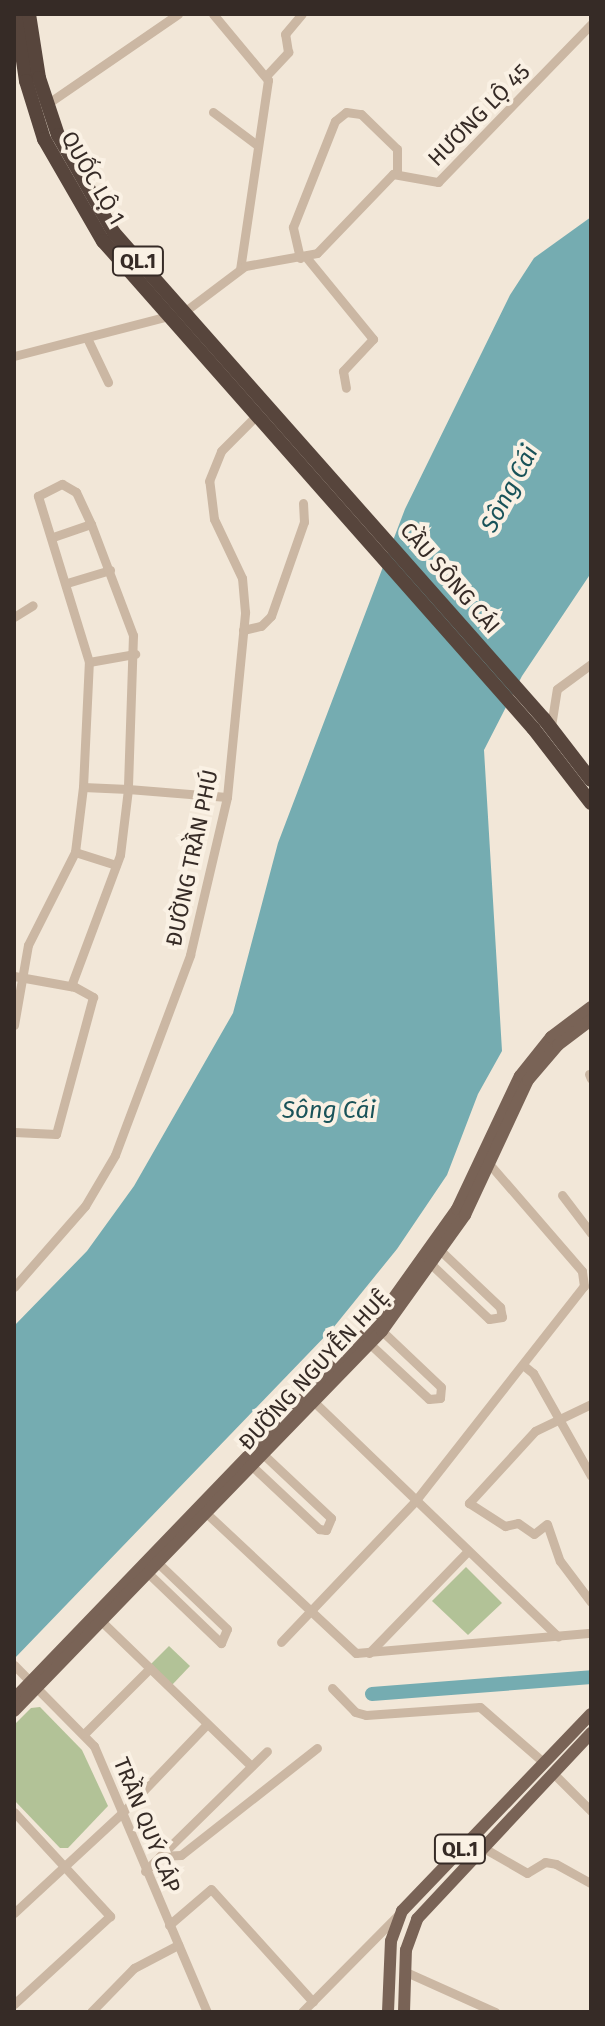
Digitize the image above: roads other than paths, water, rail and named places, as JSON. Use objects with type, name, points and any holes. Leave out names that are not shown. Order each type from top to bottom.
[{"type":"highway","name":"QUỐC LỘ 1","points":[[16,14],[15,44],[34,110],[73,195],[103,241],[258,414],[319,472]]},
{"type":"highway","name":"QUỐC LỘ 1","points":[[29,14],[47,104],[70,161],[99,212],[319,472]]},
{"type":"highway","name":"CẦU SÔNG CÁI","points":[[319,472],[542,725]]},
{"type":"highway","name":"QL.1","points":[[542,725],[591,780]]},
{"type":"highway","name":"QL.1","points":[[542,725],[591,803]]},
{"type":"main road","name":"ĐƯỜNG NGUYỄN HUỆ","points":[[488,1161],[520,1076],[551,1037],[591,1007]]},
{"type":"main road","name":"ĐƯỜNG NGUYỄN HUỆ","points":[[14,1699],[159,1564],[204,1511],[253,1467],[312,1400],[436,1253],[488,1161],[528,1080],[558,1045],[591,1020]]},
{"type":"main road","name":"ĐƯỜNG NGUYỄN HUỆ","points":[[99,1619],[312,1400],[371,1345],[433,1266],[436,1253]]},
{"type":"main road","name":"ĐƯỜNG NGUYỄN HUỆ","points":[[14,1711],[31,1681]]},
{"type":"main road","name":"QL.1","points":[[388,2012],[391,1941],[402,1911],[591,1714]]},
{"type":"main road","name":"QL.1","points":[[404,2012],[408,1940],[417,1919],[591,1733]]},
{"type":"street","points":[[47,104],[178,14]]},
{"type":"street","points":[[213,14],[266,76]]},
{"type":"street","points":[[240,269],[266,76],[288,52],[285,34],[302,14]]},
{"type":"street","name":"HƯƠNG LỘ 45","points":[[14,356],[184,312],[240,269],[317,253],[397,173],[438,182],[591,24]]},
{"type":"street","points":[[213,112],[257,145]]},
{"type":"street","points":[[346,388],[344,369],[373,339],[303,258],[293,227],[335,121],[346,112],[361,114],[397,149],[397,173]]},
{"type":"street","points":[[87,338],[108,382]]},
{"type":"street","name":"ĐƯỜNG TRẦN PHÚ","points":[[14,1287],[85,1206],[135,1112],[190,955],[227,797],[243,630],[242,578],[214,519],[209,481],[221,451],[258,414]]},
{"type":"street","points":[[14,1025],[17,977],[32,935],[75,852],[83,787],[89,662],[38,496],[62,484],[76,492],[91,524],[110,570],[135,654],[128,789],[116,865],[71,986]]},
{"type":"street","points":[[243,630],[261,626],[271,616],[304,522],[303,503]]},
{"type":"street","points":[[53,537],[91,524]]},
{"type":"street","points":[[67,583],[110,570]]},
{"type":"street","points":[[14,617],[33,605]]},
{"type":"street","points":[[89,662],[135,654]]},
{"type":"street","points":[[542,725],[557,689],[591,664]]},
{"type":"street","points":[[83,787],[227,797]]},
{"type":"street","points":[[75,852],[116,865]]},
{"type":"street","points":[[14,1132],[56,1134],[93,997],[71,986],[17,977]]},
{"type":"street","points":[[281,1642],[416,1500],[584,1286],[586,1270],[488,1161]]},
{"type":"street","points":[[562,1195],[591,1233]]},
{"type":"street","points":[[433,1266],[489,1319],[502,1317],[500,1307],[436,1253]]},
{"type":"street","points":[[371,1345],[429,1399],[440,1398],[441,1387],[382,1331]]},
{"type":"street","points":[[523,1365],[560,1419],[591,1476]]},
{"type":"street","points":[[312,1400],[558,1637]]},
{"type":"street","points":[[591,1404],[535,1431],[469,1503],[505,1526],[518,1523],[534,1534],[547,1524],[560,1561],[591,1602]]},
{"type":"street","points":[[253,1467],[319,1529],[326,1530],[331,1518],[264,1455]]},
{"type":"street","points":[[204,1511],[356,1653],[591,1633]]},
{"type":"street","points":[[369,1653],[468,1551]]},
{"type":"street","points":[[149,1574],[221,1643],[229,1635],[227,1629],[159,1564]]},
{"type":"street","points":[[99,1619],[251,1766]]},
{"type":"street","name":"TRẦN QUÝ CÁP","points":[[14,1665],[85,1733],[207,2012]]},
{"type":"street","points":[[85,1733],[150,1668]]},
{"type":"street","points":[[332,1688],[355,1712],[366,1715],[480,1707],[543,1762]]},
{"type":"street","points":[[14,1913],[122,1813],[207,1724]]},
{"type":"street","points":[[160,1856],[181,1855],[317,1748]]},
{"type":"street","points":[[145,1871],[267,1751]]},
{"type":"street","points":[[553,1773],[591,1811]]},
{"type":"street","points":[[14,1812],[110,1916],[14,2004]]},
{"type":"street","points":[[14,1829],[22,1821]]},
{"type":"street","points":[[482,1847],[527,1873],[545,1862],[556,1864],[590,1883]]},
{"type":"street","points":[[169,1925],[211,1889],[313,2002]]},
{"type":"street","points":[[302,2012],[402,1911]]},
{"type":"street","points":[[91,2012],[134,1968],[178,1945]]},
{"type":"street","points":[[406,1972],[495,2012]]},
{"type":"water","name":"Sông Cái","points":[[591,217],[591,573],[522,676],[484,750],[502,1051],[478,1094],[447,1175],[397,1249],[333,1328],[14,1659],[14,1326],[87,1251],[134,1186],[233,1013],[278,843],[405,509],[510,295],[534,258]]},
{"type":"waterway","points":[[372,1694],[591,1677]]}]
